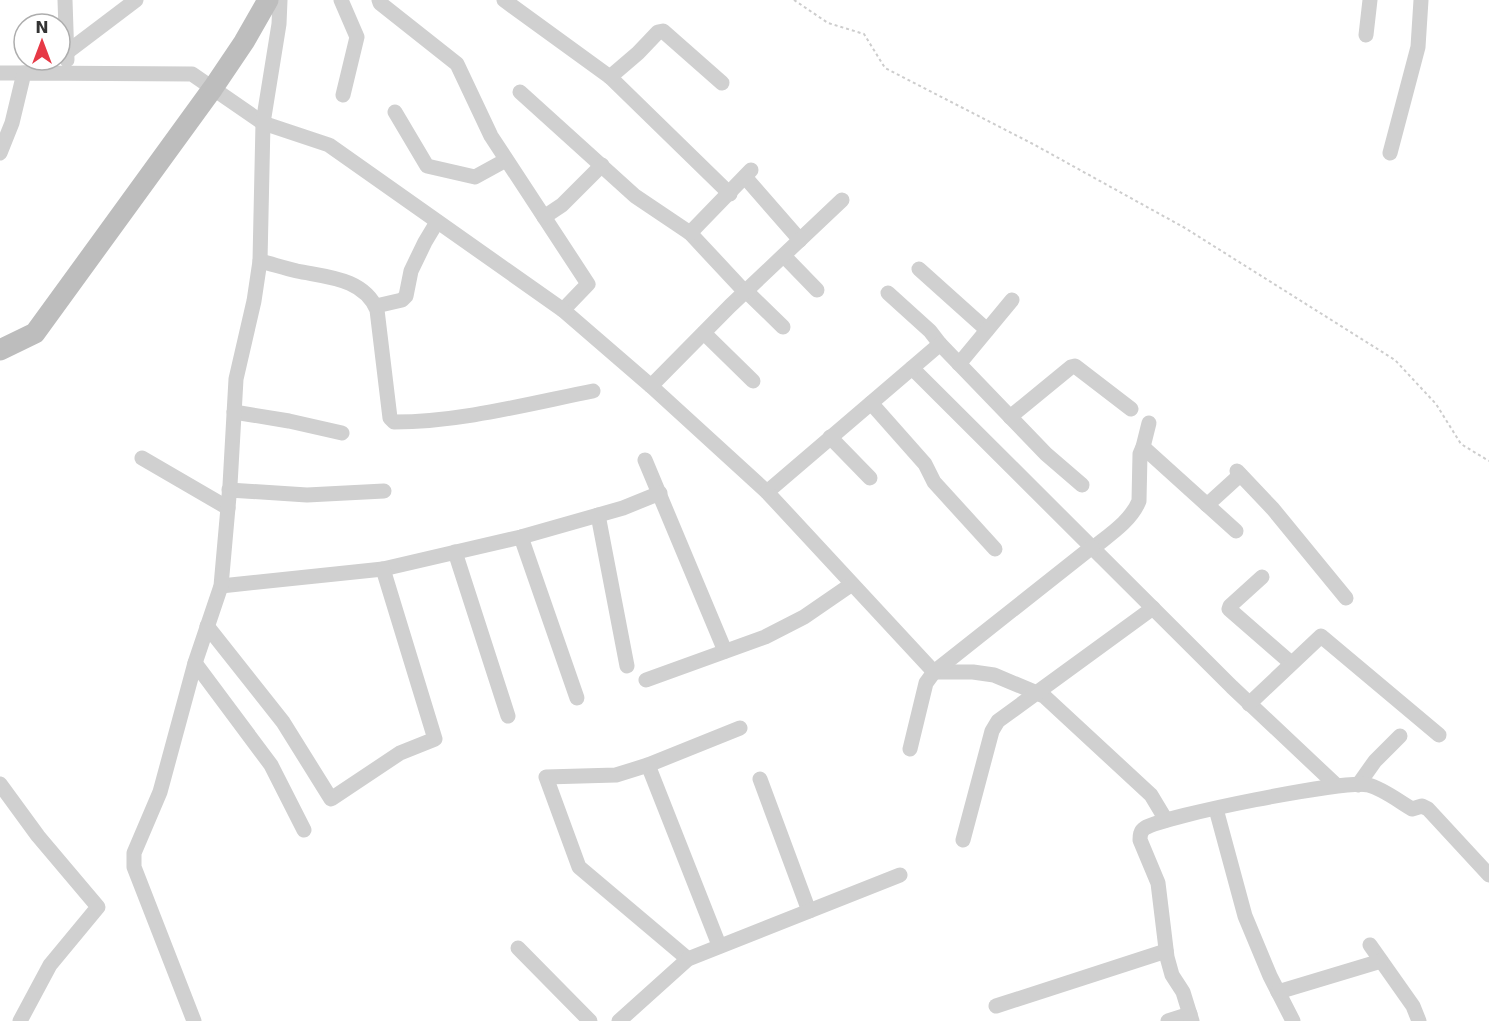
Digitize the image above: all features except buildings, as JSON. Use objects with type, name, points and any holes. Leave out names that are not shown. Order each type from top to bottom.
[{"type":"main road","points":[[0,350],[35,333],[213,88],[244,42],[268,0]]},
{"type":"street","points":[[72,48],[136,0]]},
{"type":"street","points":[[194,1021],[134,867],[134,853],[159,792],[195,663],[221,586],[236,379],[254,301],[260,261],[263,123],[279,24],[280,0]]},
{"type":"street","points":[[341,0],[357,37],[343,95]]},
{"type":"street","points":[[379,0],[457,64],[491,136],[588,284],[563,310]]},
{"type":"street","points":[[504,0],[610,77],[730,194]]},
{"type":"street","points":[[1366,35],[1370,0]]},
{"type":"street","points":[[1390,153],[1418,47],[1422,0]]},
{"type":"street","points":[[610,77],[658,32],[663,31],[722,83]]},
{"type":"street","points":[[0,73],[192,74],[263,123],[329,145],[563,310],[651,386],[767,492],[934,672],[973,672],[994,675],[1044,696],[1151,795],[1166,820]]},
{"type":"street","points":[[0,153],[12,123],[24,73]]},
{"type":"street","points":[[520,92],[635,196],[690,233],[745,292],[783,327]]},
{"type":"street","points":[[395,112],[427,166],[475,177],[506,160]]},
{"type":"street","points":[[544,217],[562,205],[602,165]]},
{"type":"street","points":[[690,233],[748,174],[800,240]]},
{"type":"street","points":[[651,386],[842,200]]},
{"type":"street","points":[[376,306],[402,300],[406,296],[411,271],[424,242],[437,222]]},
{"type":"street","points":[[783,256],[817,290]]},
{"type":"street","points":[[260,261],[337,278],[358,287],[374,301],[390,418],[394,422],[415,422],[489,411],[593,391]]},
{"type":"street","points":[[918,269],[987,330]]},
{"type":"street","points":[[888,293],[930,331],[1046,454],[1082,485]]},
{"type":"street","points":[[959,364],[1012,300]]},
{"type":"street","points":[[704,333],[753,381]]},
{"type":"street","points":[[767,492],[940,344]]},
{"type":"street","points":[[1010,417],[1075,366],[1131,409]]},
{"type":"street","points":[[912,368],[1249,704],[1336,785]]},
{"type":"street","points":[[871,403],[925,464],[934,482],[995,549]]},
{"type":"street","points":[[234,412],[342,433]]},
{"type":"street","points":[[910,749],[927,683],[934,672],[1126,521],[1137,506],[1140,454],[1149,423]]},
{"type":"street","points":[[830,437],[870,478]]},
{"type":"street","points":[[1143,447],[1236,531]]},
{"type":"street","points":[[142,458],[228,508]]},
{"type":"street","points":[[645,459],[725,651]]},
{"type":"street","points":[[1207,505],[1239,473],[1274,509],[1346,598]]},
{"type":"street","points":[[229,489],[307,495],[384,491]]},
{"type":"street","points":[[221,586],[383,569],[522,537],[623,508],[660,493]]},
{"type":"street","points":[[598,515],[627,666]]},
{"type":"street","points":[[522,537],[577,698]]},
{"type":"street","points":[[455,552],[508,716]]},
{"type":"street","points":[[207,626],[283,722],[331,799],[400,753],[435,739],[383,569]]},
{"type":"street","points":[[1262,577],[1229,609],[1291,663]]},
{"type":"street","points":[[646,680],[765,637],[794,622],[852,584]]},
{"type":"street","points":[[963,840],[992,731],[998,721],[1153,608]]},
{"type":"street","points":[[1249,704],[1322,636],[1439,735]]},
{"type":"street","points":[[195,663],[271,765],[304,830]]},
{"type":"street","points":[[688,959],[579,867],[546,777],[616,775],[648,765],[740,728]]},
{"type":"street","points":[[1358,785],[1375,761],[1400,736]]},
{"type":"street","points":[[648,765],[719,945]]},
{"type":"street","points":[[760,779],[809,910]]},
{"type":"street","points":[[0,784],[38,836],[98,907],[50,965],[20,1021]]},
{"type":"street","points":[[1168,1021],[1191,1018],[1183,993],[1172,975],[1166,951],[1158,882],[1140,840],[1143,829],[1166,820],[1336,785],[1368,785],[1412,809],[1422,806],[1428,809],[1487,868]]},
{"type":"street","points":[[1216,809],[1245,916],[1293,1021]]},
{"type":"street","points":[[618,1021],[688,959],[900,875]]},
{"type":"street","points":[[1370,945],[1413,1006],[1419,1021]]},
{"type":"street","points":[[518,948],[590,1021]]},
{"type":"street","points":[[996,1006],[1166,951]]},
{"type":"street","points":[[1278,992],[1381,961]]},
{"type":"path","points":[[794,0],[828,23],[864,34],[885,68],[1033,144],[1185,228],[1395,360],[1436,404],[1461,444],[1489,460]]}]
